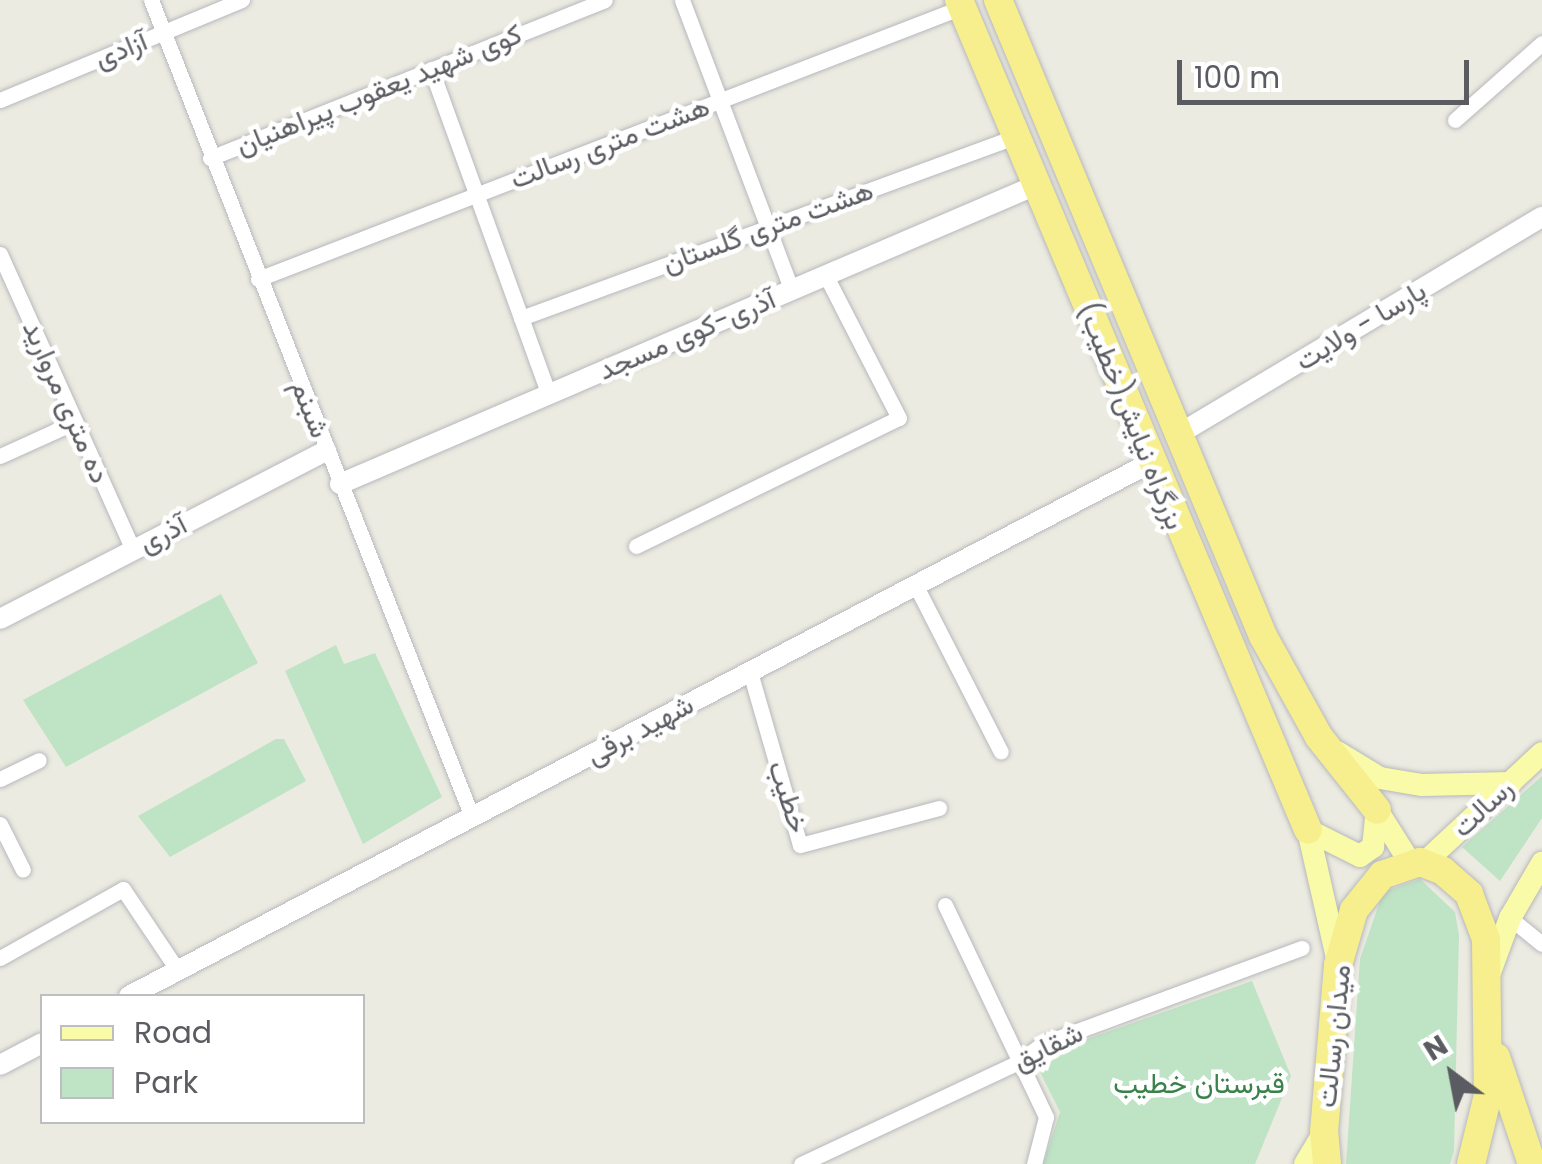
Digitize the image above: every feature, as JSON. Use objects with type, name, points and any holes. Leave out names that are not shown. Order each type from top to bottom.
[{"type":"highway","name":"بزرگراه نیایش(خطیب)","points":[[998,0],[1264,636],[1320,738],[1378,810]]},
{"type":"highway","name":"بزرگراه نیایش(خطیب)","points":[[960,3],[1150,464],[1308,830]]},
{"type":"highway","name":"میدان رسالت","points":[[1327,1164],[1324,1132],[1338,965],[1367,890],[1417,863]]},
{"type":"highway","points":[[1417,863],[1458,882],[1475,904],[1488,978],[1488,1095],[1471,1164]]},
{"type":"highway","points":[[1487,1027],[1532,1164]]},
{"type":"main road","points":[[1320,738],[1380,778],[1422,785],[1511,783]]},
{"type":"main road","name":"رسالت","points":[[1417,863],[1542,753]]},
{"type":"main road","points":[[1308,830],[1360,856],[1373,848],[1378,810]]},
{"type":"main road","points":[[1378,810],[1417,863]]},
{"type":"main road","points":[[1308,830],[1338,965]]},
{"type":"main road","points":[[1488,978],[1510,918],[1542,863]]},
{"type":"main road","points":[[1305,1164],[1324,1132]]},
{"type":"street","name":"شبنم","points":[[151,0],[160,34],[472,817]]},
{"type":"street","name":"آزادی","points":[[0,100],[242,0]]},
{"type":"street","name":"کوی شهید یعقوب پیراهنیان","points":[[210,158],[605,0]]},
{"type":"street","points":[[682,0],[792,291]]},
{"type":"street","name":"هشت متری رسالت","points":[[258,279],[960,3]]},
{"type":"street","points":[[1455,120],[1542,44]]},
{"type":"street","points":[[431,69],[549,395]]},
{"type":"street","name":"هشت متری گلستان","points":[[521,318],[1014,137]]},
{"type":"street","name":"آذری-کوی مسجد","points":[[340,484],[1034,186]]},
{"type":"street","name":"پارسا - ولایت","points":[[1180,434],[1542,217]]},
{"type":"street","name":"ده متری مروارید","points":[[0,254],[133,550]]},
{"type":"street","points":[[636,546],[899,418],[826,276]]},
{"type":"street","points":[[0,456],[76,422]]},
{"type":"street","name":"آذری","points":[[0,619],[326,450]]},
{"type":"street","name":"شهید برقی","points":[[133,994],[1150,464]]},
{"type":"street","points":[[916,586],[1001,752]]},
{"type":"street","name":"خطیب","points":[[750,672],[800,844],[939,808]]},
{"type":"street","points":[[0,780],[39,760]]},
{"type":"street","points":[[0,824],[22,870]]},
{"type":"street","points":[[0,958],[123,889],[178,971]]},
{"type":"street","points":[[945,905],[1017,1063],[1046,1116],[1034,1164]]},
{"type":"street","points":[[1510,918],[1542,944]]},
{"type":"street","name":"شقایق","points":[[801,1164],[1017,1063],[1042,1044],[1302,948]]},
{"type":"street","points":[[0,1065],[40,1044]]},
{"type":"green space","points":[[221,594],[258,663],[66,767],[23,700]]},
{"type":"green space","points":[[336,645],[344,664],[375,653],[442,797],[363,844],[285,671]]},
{"type":"green space","points":[[276,739],[284,739],[306,781],[170,857],[138,816]]},
{"type":"green space","points":[[1542,776],[1542,818],[1500,881],[1462,847]]},
{"type":"green space","points":[[1420,879],[1455,912],[1459,935],[1454,1151],[1450,1164],[1346,1164],[1360,959],[1383,892]]},
{"type":"green space","name":"قبرستان خطیب","points":[[1252,981],[1291,1076],[1255,1164],[1043,1164],[1060,1112],[1033,1058]]}]
